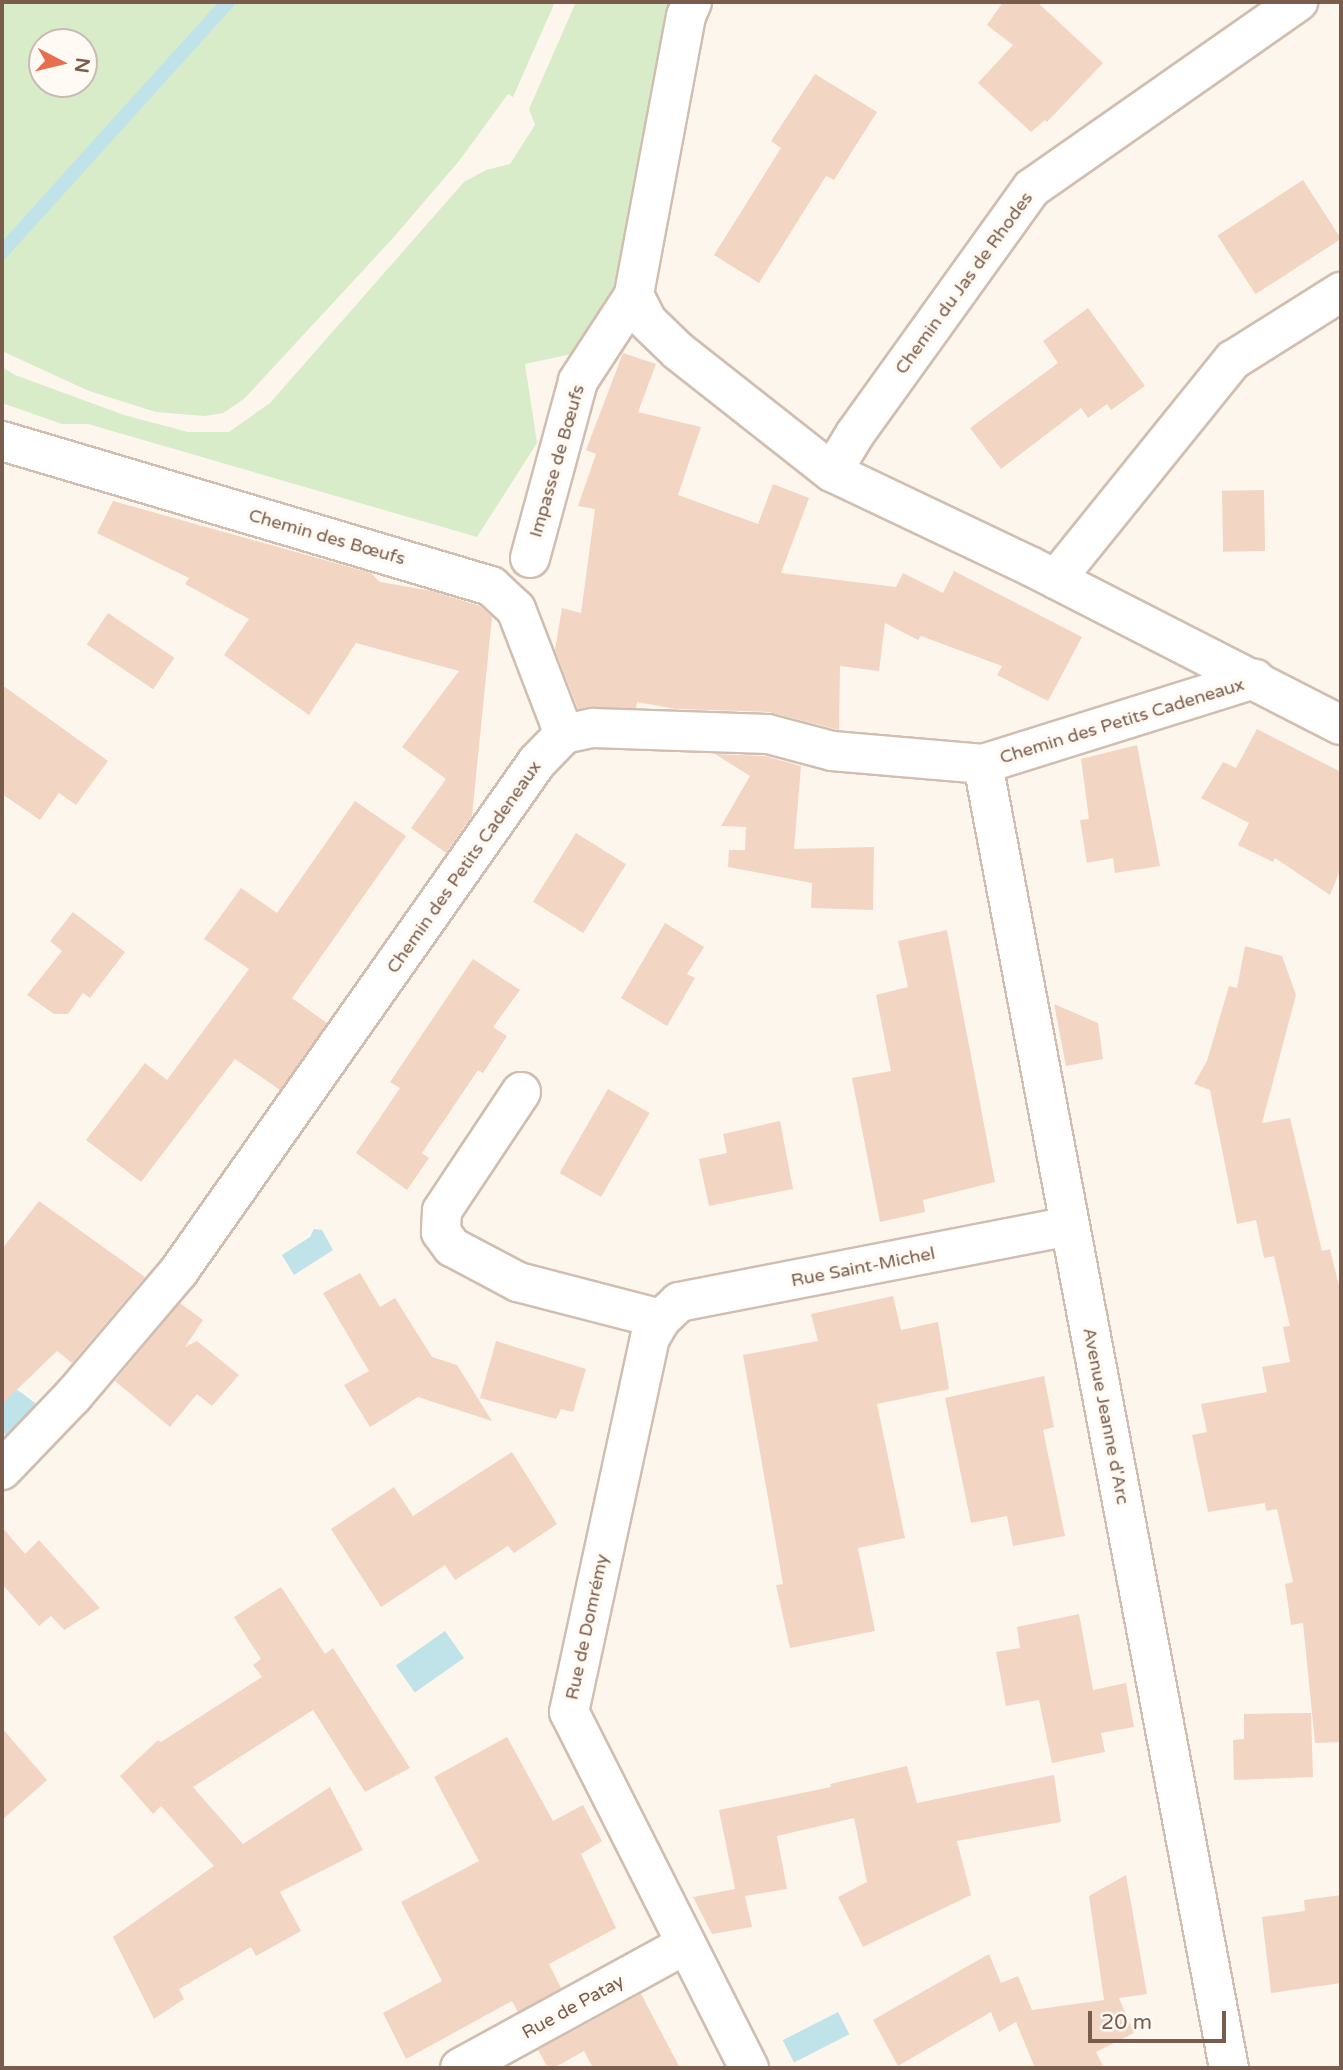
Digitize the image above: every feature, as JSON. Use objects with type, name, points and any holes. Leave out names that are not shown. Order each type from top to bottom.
[{"type":"street","points":[[692,2],[686,16],[634,295],[647,321],[678,351],[831,472],[1056,579],[1255,679]]},
{"type":"street","name":"Chemin du Jas de Rhodes","points":[[831,472],[1032,188],[1298,2]]},
{"type":"street","points":[[1056,579],[1233,360],[1341,292]]},
{"type":"street","name":"Impasse de Bœufs","points":[[530,558],[578,381],[634,295]]},
{"type":"street","name":"Chemin des Bœufs","points":[[2,441],[491,586],[516,609],[564,734]]},
{"type":"street","name":"Chemin des Petits Cadeneaux","points":[[2,1471],[73,1395],[179,1271],[537,762],[564,734],[593,727],[768,734],[832,751],[983,764],[1255,679],[1341,725]]},
{"type":"street","name":"Avenue Jeanne d'Arc","points":[[983,764],[1229,2068]]},
{"type":"street","points":[[521,1092],[442,1211],[441,1232],[453,1247],[518,1282],[661,1319]]},
{"type":"street","name":"Rue Saint-Michel","points":[[661,1319],[680,1302],[1070,1226]]},
{"type":"street","name":"Rue de Domrémy","points":[[661,1319],[650,1338],[569,1712],[749,2068]]},
{"type":"street","name":"Rue de Patay","points":[[460,2068],[685,1945]]},
{"type":"green space","points":[[2,2],[555,2],[513,97],[508,94],[459,161],[393,238],[244,399],[223,413],[204,416],[156,412],[89,391],[2,351]]},
{"type":"green space","points":[[576,2],[681,2],[612,293],[581,352],[525,364],[537,443],[477,537],[88,424],[62,424],[2,403],[2,367],[15,375],[124,415],[188,432],[229,432],[270,403],[464,182],[486,170],[510,164],[535,125],[529,109]]},
{"type":"water","points":[[314,1229],[322,1230],[333,1250],[294,1275],[282,1255],[310,1237]]},
{"type":"water","points":[[15,1388],[42,1408],[10,1440],[2,1431],[2,1404]]},
{"type":"water","points":[[445,1631],[464,1658],[415,1692],[396,1665]]},
{"type":"water","points":[[838,2012],[849,2034],[794,2062],[783,2040]]},
{"type":"building","points":[[1003,2],[1037,2],[1103,63],[1047,122],[1045,120],[1031,132],[978,83],[1013,45],[987,25]]},
{"type":"building","points":[[815,74],[877,112],[834,180],[826,176],[759,283],[714,255],[781,148],[771,141]]},
{"type":"building","points":[[1303,180],[1341,239],[1256,294],[1217,236]]},
{"type":"building","points":[[1088,308],[1145,386],[1111,410],[1107,404],[1088,418],[1081,408],[1001,469],[970,428],[1058,363],[1043,341]]},
{"type":"building","points":[[623,353],[656,364],[638,412],[701,427],[678,495],[758,524],[773,484],[809,498],[781,573],[896,587],[903,573],[943,593],[954,571],[1082,637],[1048,701],[997,675],[1002,666],[921,636],[918,640],[885,623],[879,671],[840,666],[839,730],[769,712],[676,709],[637,702],[636,708],[578,709],[555,650],[562,608],[581,613],[595,509],[578,506],[596,454],[586,450]]},
{"type":"building","points":[[1264,490],[1265,551],[1223,552],[1222,491]]},
{"type":"building","points":[[113,501],[371,573],[380,582],[432,591],[480,606],[492,617],[472,816],[446,853],[411,828],[446,779],[402,747],[459,671],[356,643],[309,715],[224,655],[249,619],[185,584],[189,578],[97,533]]},
{"type":"building","points":[[108,613],[174,658],[153,689],[87,645]]},
{"type":"building","points":[[2,685],[108,761],[76,805],[59,793],[40,820],[2,794]]},
{"type":"building","points":[[1257,729],[1341,772],[1341,868],[1330,895],[1275,858],[1273,862],[1238,845],[1249,823],[1201,798],[1223,762],[1236,768]]},
{"type":"building","points":[[1137,745],[1160,866],[1115,873],[1113,858],[1087,863],[1080,820],[1089,819],[1081,759]]},
{"type":"building","points":[[715,754],[765,756],[801,766],[794,849],[874,847],[873,910],[811,908],[812,883],[728,867],[729,850],[745,850],[746,827],[721,826],[750,776]]},
{"type":"building","points":[[355,801],[406,836],[292,998],[327,1023],[280,1090],[235,1059],[141,1182],[86,1140],[145,1063],[167,1080],[249,969],[204,939],[241,888],[277,913]]},
{"type":"building","points":[[576,833],[626,864],[583,933],[533,902]]},
{"type":"building","points":[[73,912],[125,952],[90,998],[83,993],[68,1014],[54,1014],[27,995],[62,951],[50,941]]},
{"type":"building","points":[[665,923],[704,947],[687,974],[695,978],[667,1026],[621,998]]},
{"type":"building","points":[[947,930],[995,1182],[923,1200],[925,1212],[880,1222],[852,1078],[891,1071],[876,995],[908,987],[898,941]]},
{"type":"building","points":[[1245,946],[1282,956],[1296,995],[1262,1123],[1290,1118],[1322,1251],[1330,1249],[1341,1294],[1341,1742],[1315,1743],[1303,1623],[1291,1625],[1285,1584],[1293,1582],[1277,1509],[1266,1511],[1265,1503],[1208,1512],[1192,1435],[1207,1432],[1201,1404],[1267,1392],[1262,1367],[1290,1362],[1283,1327],[1290,1326],[1274,1256],[1264,1258],[1256,1220],[1237,1224],[1210,1090],[1194,1084],[1207,1061],[1229,986],[1237,988]]},
{"type":"building","points":[[473,959],[520,990],[493,1027],[507,1036],[483,1073],[478,1070],[422,1153],[429,1158],[407,1190],[356,1153],[400,1088],[390,1082]]},
{"type":"building","points":[[1054,1004],[1098,1023],[1103,1059],[1066,1066]]},
{"type":"building","points":[[608,1089],[650,1113],[601,1197],[560,1173]]},
{"type":"building","points":[[780,1121],[793,1189],[709,1206],[699,1159],[727,1153],[723,1134]]},
{"type":"building","points":[[39,1201],[145,1277],[72,1363],[57,1351],[2,1404],[2,1249]]},
{"type":"building","points":[[360,1273],[380,1307],[395,1298],[432,1357],[457,1365],[492,1421],[418,1397],[370,1427],[344,1385],[369,1371],[323,1293]]},
{"type":"building","points":[[893,1296],[901,1330],[938,1322],[949,1389],[877,1404],[905,1538],[858,1548],[875,1631],[790,1648],[776,1585],[783,1584],[743,1355],[818,1341],[811,1314]]},
{"type":"building","points":[[180,1303],[203,1320],[185,1347],[197,1341],[239,1375],[212,1406],[197,1394],[170,1427],[115,1381]]},
{"type":"building","points":[[496,1341],[586,1369],[573,1412],[561,1409],[556,1419],[480,1398]]},
{"type":"building","points":[[1044,1376],[1054,1427],[1043,1430],[1065,1536],[1013,1546],[1007,1516],[971,1523],[945,1398]]},
{"type":"building","points":[[512,1452],[557,1524],[514,1553],[508,1546],[455,1580],[445,1565],[381,1607],[331,1529],[394,1487],[413,1516]]},
{"type":"building","points":[[2,1527],[25,1554],[39,1540],[100,1608],[64,1630],[51,1616],[39,1626],[2,1584]]},
{"type":"building","points":[[281,1587],[325,1654],[333,1648],[410,1768],[365,1792],[313,1710],[193,1787],[243,1844],[330,1787],[363,1850],[280,1892],[301,1931],[256,1956],[251,1947],[179,1989],[184,1999],[154,2019],[113,1937],[214,1866],[161,1806],[153,1814],[120,1776],[158,1740],[161,1742],[262,1677],[253,1665],[261,1659],[234,1617]]},
{"type":"building","points":[[1079,1614],[1093,1690],[1126,1683],[1134,1727],[1101,1733],[1105,1752],[1052,1763],[1039,1700],[1006,1706],[996,1652],[1020,1648],[1017,1627]]},
{"type":"building","points":[[1311,1713],[1313,1777],[1234,1780],[1233,1740],[1244,1739],[1244,1714]]},
{"type":"building","points":[[2,1728],[47,1780],[2,1820]]},
{"type":"building","points":[[507,1737],[553,1821],[583,1805],[602,1841],[581,1854],[616,1928],[549,1964],[561,1988],[518,2012],[512,2001],[406,2059],[383,2013],[442,1981],[401,1902],[479,1861],[434,1777]]},
{"type":"building","points":[[907,1766],[917,1803],[1054,1775],[1061,1822],[957,1841],[971,1895],[863,1947],[838,1897],[867,1882],[854,1818],[777,1836],[787,1889],[745,1896],[752,1927],[712,1934],[693,1897],[735,1889],[719,1810],[831,1787],[830,1784]]},
{"type":"building","points":[[1126,1875],[1147,1994],[1119,1998],[1134,2033],[1096,2052],[1104,2068],[1035,2068],[1016,2022],[999,2032],[991,2012],[898,2066],[873,2020],[989,1954],[1001,1983],[1018,1976],[1032,2010],[1104,2000],[1089,1896]]},
{"type":"building","points":[[1341,1895],[1341,1983],[1271,1993],[1262,1917],[1305,1911],[1304,1900]]},
{"type":"building","points":[[641,1994],[680,2068],[593,2068],[584,2051],[554,2068],[548,2068],[538,2050]]},
{"type":"waterway","points":[[2,252],[228,2]]}]
